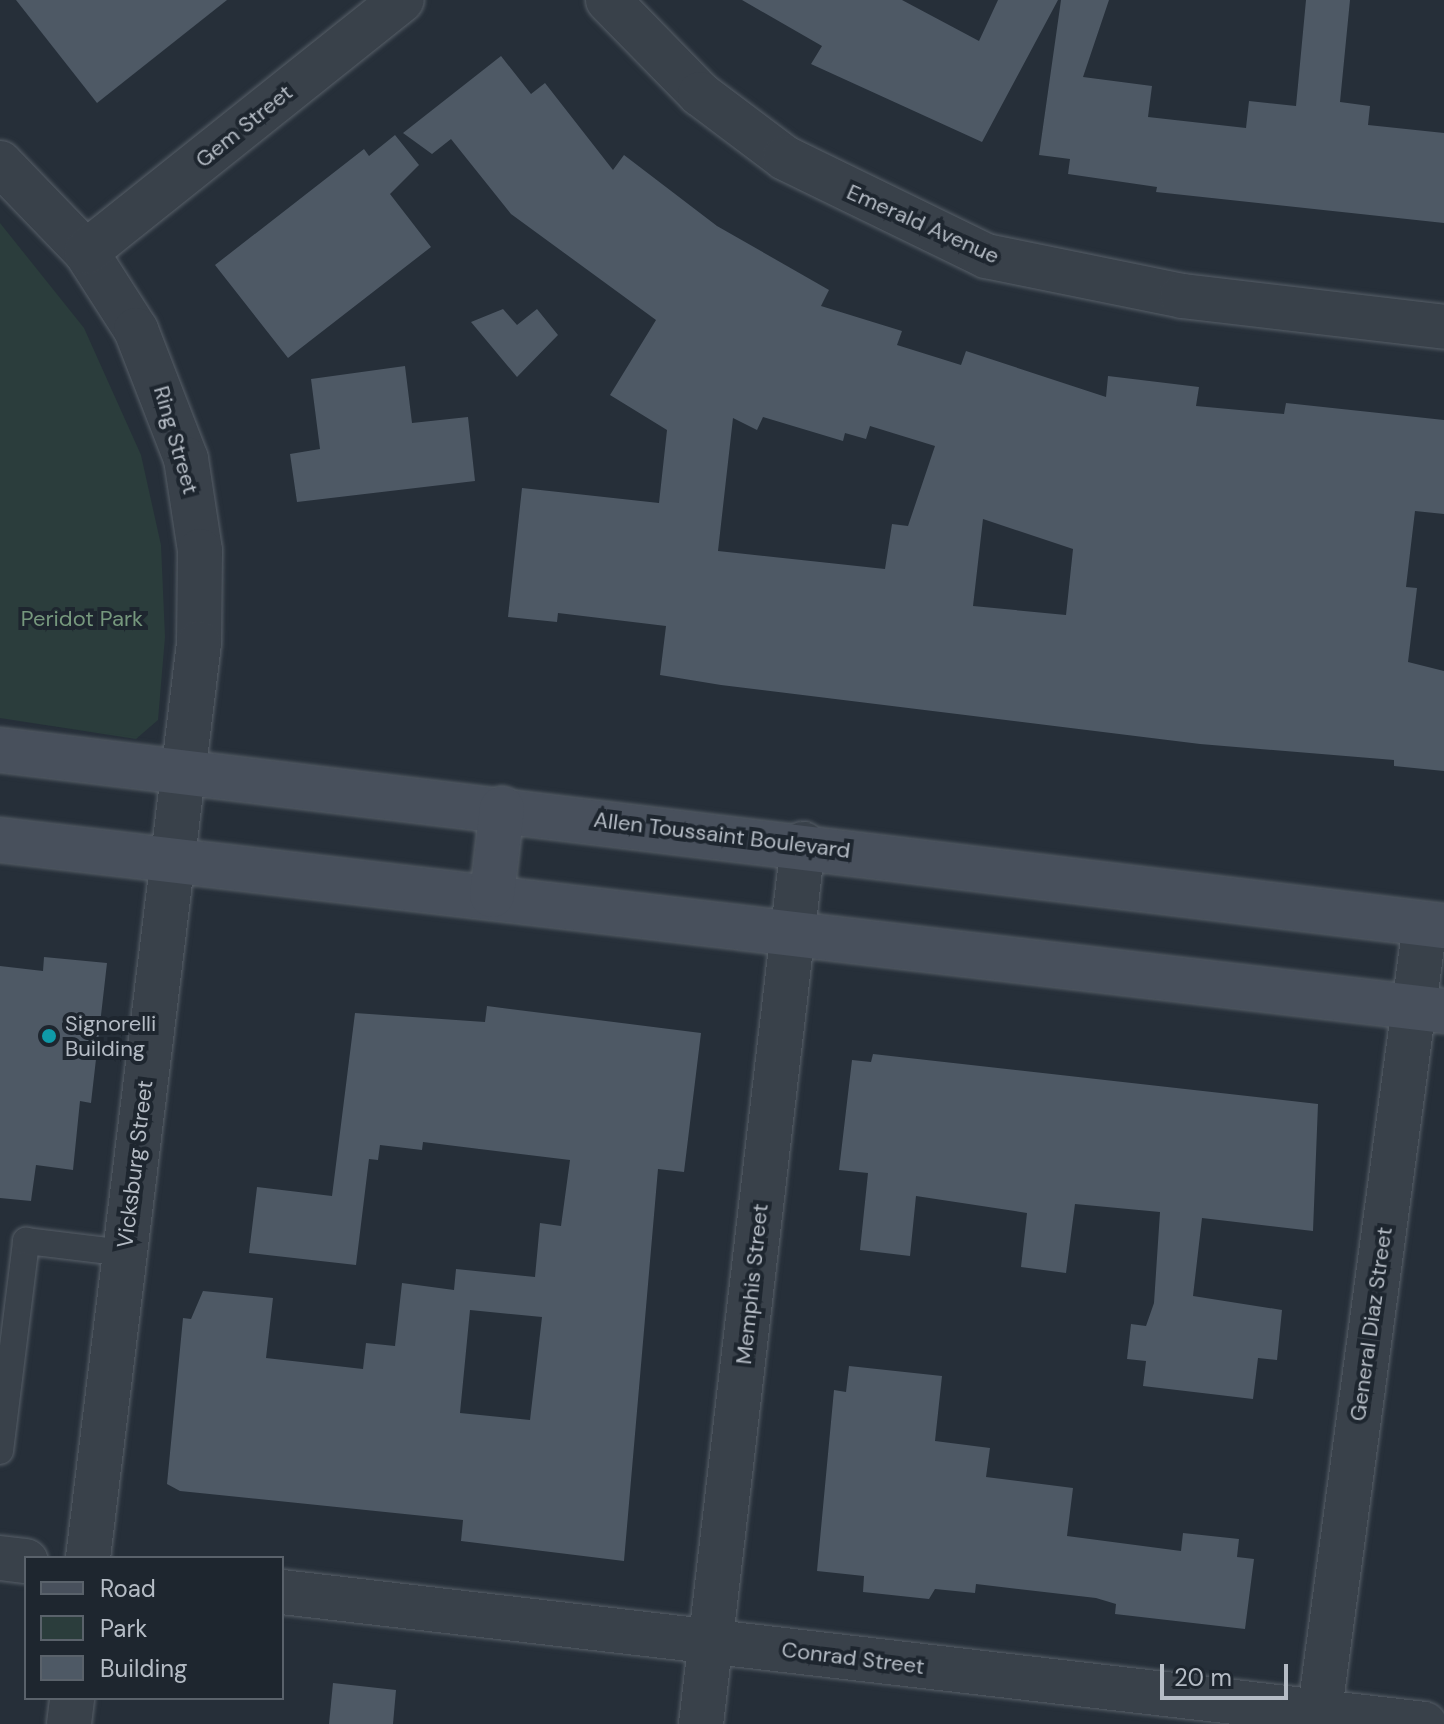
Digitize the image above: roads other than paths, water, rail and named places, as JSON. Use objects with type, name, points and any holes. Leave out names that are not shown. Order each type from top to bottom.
[{"type":"main road","name":"Allen Toussaint Boulevard","points":[[0,750],[803,844],[1434,925]]},
{"type":"main road","points":[[492,895],[502,809]]},
{"type":"main road","points":[[0,840],[492,895],[1429,1010]]},
{"type":"street","name":"Gem Street","points":[[86,252],[402,0]]},
{"type":"street","name":"Emerald Avenue","points":[[608,0],[700,94],[785,158],[986,256],[1182,296],[1444,327]]},
{"type":"street","name":"Ring Street","points":[[0,163],[86,252],[156,372],[195,505],[201,597],[181,771]]},
{"type":"street","name":"Vicksburg Street","points":[[88,1556],[181,771]]},
{"type":"street","name":"Memphis Street","points":[[701,1724],[803,844]]},
{"type":"street","name":"General Diaz Street","points":[[1319,1718],[1429,1010],[1434,925]]},
{"type":"street","points":[[0,1558],[24,1561]]},
{"type":"street","name":"Conrad Street","points":[[284,1592],[711,1641],[1319,1718],[1424,1724]]},
{"type":"street","points":[[69,1724],[72,1700]]},
{"type":"lane","points":[[0,1451],[26,1241],[125,1253]]},
{"type":"place","name":"Signorelli Building","points":[[49,1036]]},
{"type":"park label","name":"Peridot Park","points":[[82,619]]}]
